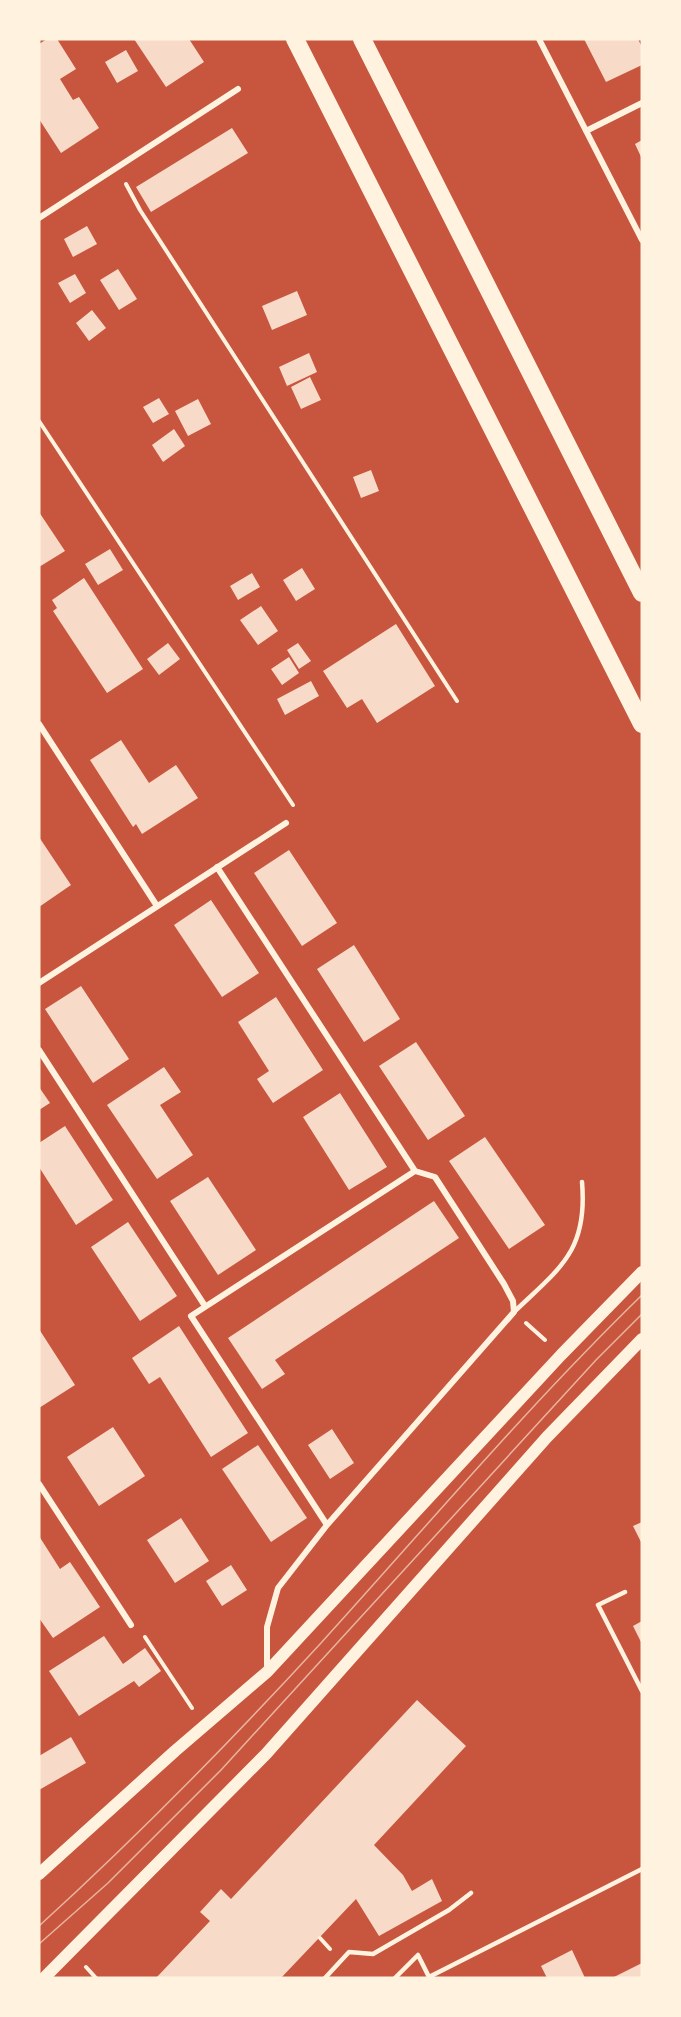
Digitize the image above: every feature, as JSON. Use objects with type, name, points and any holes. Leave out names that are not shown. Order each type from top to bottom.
[{"type":"highway","points":[[295,39],[642,724]]},
{"type":"highway","points":[[362,39],[642,593]]},
{"type":"main road","points":[[39,1874],[203,1726],[267,1672],[569,1346],[642,1272]]},
{"type":"main road","points":[[44,1978],[266,1754],[540,1446],[642,1339]]},
{"type":"street","points":[[539,39],[642,240]]},
{"type":"street","points":[[39,218],[238,89]]},
{"type":"street","points":[[586,131],[642,104]]},
{"type":"street","points":[[39,724],[157,906]]},
{"type":"street","points":[[39,982],[286,823]]},
{"type":"street","points":[[217,867],[415,1171],[435,1177],[504,1284],[513,1301],[514,1312],[327,1525],[278,1588],[267,1627],[267,1672]]},
{"type":"street","points":[[39,1050],[205,1306]]},
{"type":"street","points":[[327,1525],[191,1316],[415,1171]]},
{"type":"street","points":[[39,1484],[131,1625]]},
{"type":"lane","points":[[514,1312],[560,1269],[578,1238],[583,1215],[582,1182]]},
{"type":"lane","points":[[625,1592],[598,1605],[642,1691]]},
{"type":"lane","points":[[395,1978],[418,1955],[429,1977],[642,1869]]},
{"type":"lane","points":[[325,1978],[349,1952],[373,1954],[449,1910],[471,1893]]},
{"type":"path","points":[[117,167],[141,210],[457,701]]},
{"type":"path","points":[[39,421],[299,813]]},
{"type":"path","points":[[131,1625],[144,1636],[203,1726]]},
{"type":"building","points":[[47,39],[57,39],[76,69],[60,79],[73,100],[79,97],[99,128],[61,153],[39,119],[39,44]]},
{"type":"building","points":[[134,39],[189,39],[204,62],[166,87]]},
{"type":"building","points":[[584,39],[638,39],[642,47],[642,65],[606,82]]},
{"type":"building","points":[[126,50],[138,71],[117,83],[105,62]]},
{"type":"building","points":[[232,128],[248,153],[151,212],[136,187]]},
{"type":"building","points":[[642,140],[642,159],[635,144]]},
{"type":"building","points":[[87,226],[97,244],[73,257],[64,239]]},
{"type":"building","points":[[118,269],[137,299],[119,310],[100,280]]},
{"type":"building","points":[[75,274],[86,293],[70,303],[58,283]]},
{"type":"building","points":[[297,291],[307,315],[272,330],[262,306]]},
{"type":"building","points":[[92,310],[106,328],[89,341],[76,323]]},
{"type":"building","points":[[309,353],[317,372],[287,386],[279,367]]},
{"type":"building","points":[[310,377],[321,400],[301,409],[291,387]]},
{"type":"building","points":[[159,398],[169,414],[153,423],[143,407]]},
{"type":"building","points":[[198,399],[211,424],[188,436],[175,411]]},
{"type":"building","points":[[174,429],[185,446],[163,462],[152,445]]},
{"type":"building","points":[[371,470],[379,491],[361,498],[353,477]]},
{"type":"building","points":[[39,512],[65,551],[39,567]]},
{"type":"building","points":[[110,549],[123,570],[98,585],[85,564]]},
{"type":"building","points":[[302,568],[315,589],[296,601],[283,580]]},
{"type":"building","points":[[252,573],[260,587],[238,600],[230,586]]},
{"type":"building","points":[[84,578],[143,669],[107,693],[53,611],[57,608],[52,600]]},
{"type":"building","points":[[261,606],[278,631],[258,645],[240,620]]},
{"type":"building","points":[[396,624],[435,686],[377,723],[362,699],[347,708],[323,671]]},
{"type":"building","points":[[168,643],[180,659],[159,675],[147,659]]},
{"type":"building","points":[[298,643],[311,661],[299,669],[287,650]]},
{"type":"building","points":[[289,657],[299,673],[282,685],[271,669]]},
{"type":"building","points":[[311,681],[319,696],[285,715],[277,699]]},
{"type":"building","points":[[121,740],[149,783],[176,765],[198,798],[142,834],[136,824],[133,827],[90,760]]},
{"type":"building","points":[[39,837],[71,885],[39,907]]},
{"type":"building","points":[[289,850],[337,923],[302,946],[254,873]]},
{"type":"building","points":[[211,900],[259,973],[222,997],[174,925]]},
{"type":"building","points":[[354,945],[400,1019],[364,1042],[317,969]]},
{"type":"building","points":[[81,986],[129,1059],[93,1083],[45,1009]]},
{"type":"building","points":[[276,997],[323,1070],[273,1103],[257,1079],[269,1071],[238,1022]]},
{"type":"building","points":[[416,1042],[465,1116],[428,1140],[379,1066]]},
{"type":"building","points":[[164,1067],[181,1092],[160,1105],[193,1155],[157,1179],[107,1105]]},
{"type":"building","points":[[39,1087],[50,1103],[39,1110]]},
{"type":"building","points":[[340,1093],[387,1167],[349,1190],[303,1117]]},
{"type":"building","points":[[65,1126],[113,1200],[76,1225],[39,1167],[39,1143]]},
{"type":"building","points":[[485,1137],[545,1225],[509,1249],[449,1161]]},
{"type":"building","points":[[208,1177],[256,1250],[218,1275],[170,1201]]},
{"type":"building","points":[[434,1201],[459,1238],[275,1360],[285,1374],[262,1389],[228,1338]]},
{"type":"building","points":[[128,1222],[177,1296],[140,1321],[91,1247]]},
{"type":"building","points":[[179,1326],[248,1433],[211,1457],[160,1377],[149,1384],[132,1358]]},
{"type":"building","points":[[39,1329],[75,1385],[39,1408]]},
{"type":"building","points":[[113,1427],[145,1476],[99,1506],[67,1457]]},
{"type":"building","points":[[332,1429],[354,1463],[330,1479],[308,1445]]},
{"type":"building","points":[[258,1445],[307,1518],[271,1542],[222,1469]]},
{"type":"building","points":[[181,1518],[209,1561],[175,1583],[147,1540]]},
{"type":"building","points":[[642,1522],[642,1544],[633,1526]]},
{"type":"building","points":[[39,1536],[60,1569],[70,1562],[100,1607],[53,1638],[39,1618]]},
{"type":"building","points":[[231,1565],[247,1590],[222,1606],[206,1581]]},
{"type":"building","points":[[642,1621],[642,1644],[633,1626]]},
{"type":"building","points":[[104,1636],[123,1664],[145,1648],[161,1671],[139,1687],[134,1681],[79,1716],[49,1671]]},
{"type":"building","points":[[417,1700],[466,1746],[374,1845],[403,1875],[412,1891],[432,1879],[442,1901],[379,1936],[356,1899],[281,1978],[156,1978],[210,1921],[200,1912],[221,1889],[231,1899]]},
{"type":"building","points":[[71,1737],[86,1763],[39,1790],[39,1756]]},
{"type":"building","points":[[572,1950],[585,1978],[547,1978],[541,1966]]},
{"type":"building","points":[[642,1963],[642,1978],[612,1978]]},
{"type":"tram line","points":[[39,1926],[148,1823],[253,1716],[559,1379],[642,1295]]},
{"type":"tram line","points":[[39,1944],[108,1883],[221,1770],[596,1360],[642,1314]]}]
